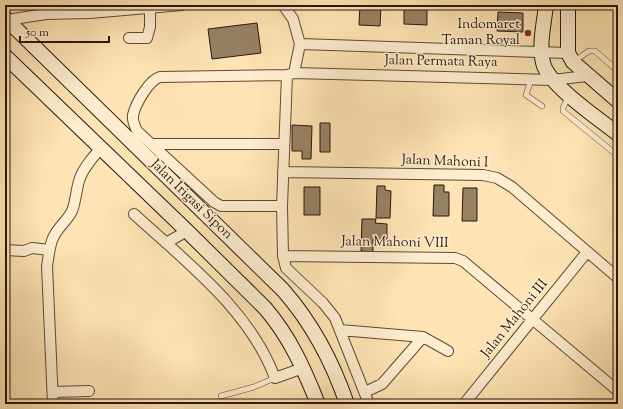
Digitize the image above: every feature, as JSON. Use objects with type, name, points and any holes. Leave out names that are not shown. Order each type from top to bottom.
[{"type":"street","points":[[6,19],[91,9],[150,8],[182,5]]},
{"type":"street","points":[[283,5],[293,19],[300,44],[290,74],[284,144],[282,206],[283,256],[286,268],[323,303],[335,318],[370,404]]},
{"type":"street","points":[[546,5],[542,52],[544,66],[552,80],[618,134]]},
{"type":"street","points":[[568,5],[570,58]]},
{"type":"street","points":[[129,38],[147,38],[150,28],[150,8]]},
{"type":"street","name":"Jalan Irigasi Sipon","points":[[6,19],[287,294],[308,322],[317,337],[347,404]]},
{"type":"street","points":[[300,44],[542,52],[570,58],[587,76],[618,101]]},
{"type":"street","name":"Jalan Irigasi Sipon","points":[[5,56],[187,231],[275,319],[303,368],[318,404]]},
{"type":"street","name":"Jalan Permata Raya","points":[[151,144],[137,131],[133,122],[133,115],[148,85],[153,79],[160,77],[290,74],[552,80],[587,76]]},
{"type":"street","points":[[151,144],[284,144]]},
{"type":"street","points":[[151,144],[214,202],[221,206],[282,206]]},
{"type":"street","points":[[53,404],[47,266],[49,250],[53,236],[68,219],[73,209],[80,177],[88,162],[101,148]]},
{"type":"street","name":"Jalan Mahoni I","points":[[283,172],[483,175],[497,178],[512,187],[618,278]]},
{"type":"street","points":[[134,214],[211,285],[239,316],[260,345],[275,378],[303,368]]},
{"type":"street","points":[[166,243],[187,231]]},
{"type":"street","points":[[5,250],[24,251],[32,248],[49,250]]},
{"type":"street","name":"Jalan Mahoni III","points":[[464,404],[587,252]]},
{"type":"street","name":"Jalan Mahoni VIII","points":[[283,256],[455,258],[463,261],[618,391]]},
{"type":"street","points":[[340,330],[423,337],[448,351]]},
{"type":"street","points":[[365,392],[382,384],[423,337]]},
{"type":"street","points":[[52,392],[89,390]]},
{"type":"lane","points":[[570,58],[590,51],[595,51],[618,71]]},
{"type":"lane","points":[[531,79],[526,96],[542,106]]},
{"type":"lane","points":[[569,94],[563,111],[618,156]]},
{"type":"lane","points":[[221,396],[254,387],[275,378]]},
{"type":"building","points":[[360,5],[381,5],[380,26],[359,25]]},
{"type":"building","points":[[404,5],[427,6],[427,25],[404,24]]},
{"type":"building","points":[[498,12],[523,13],[523,32],[497,31]]},
{"type":"building","points":[[257,23],[261,53],[212,59],[208,29]]},
{"type":"building","points":[[320,123],[330,123],[330,152],[320,152]]},
{"type":"building","points":[[292,125],[312,126],[311,159],[302,159],[302,151],[292,151]]},
{"type":"building","points":[[434,185],[444,185],[444,192],[449,192],[449,216],[433,216]]},
{"type":"building","points":[[377,186],[385,186],[385,190],[391,191],[390,218],[376,218]]},
{"type":"building","points":[[304,187],[320,187],[320,215],[304,215]]},
{"type":"building","points":[[463,188],[477,188],[477,221],[462,221]]},
{"type":"building","points":[[362,219],[376,219],[375,223],[387,224],[387,240],[373,240],[373,252],[361,251]]},
{"type":"place","name":"Indomaret Taman Royal","points":[[528,33]]}]
